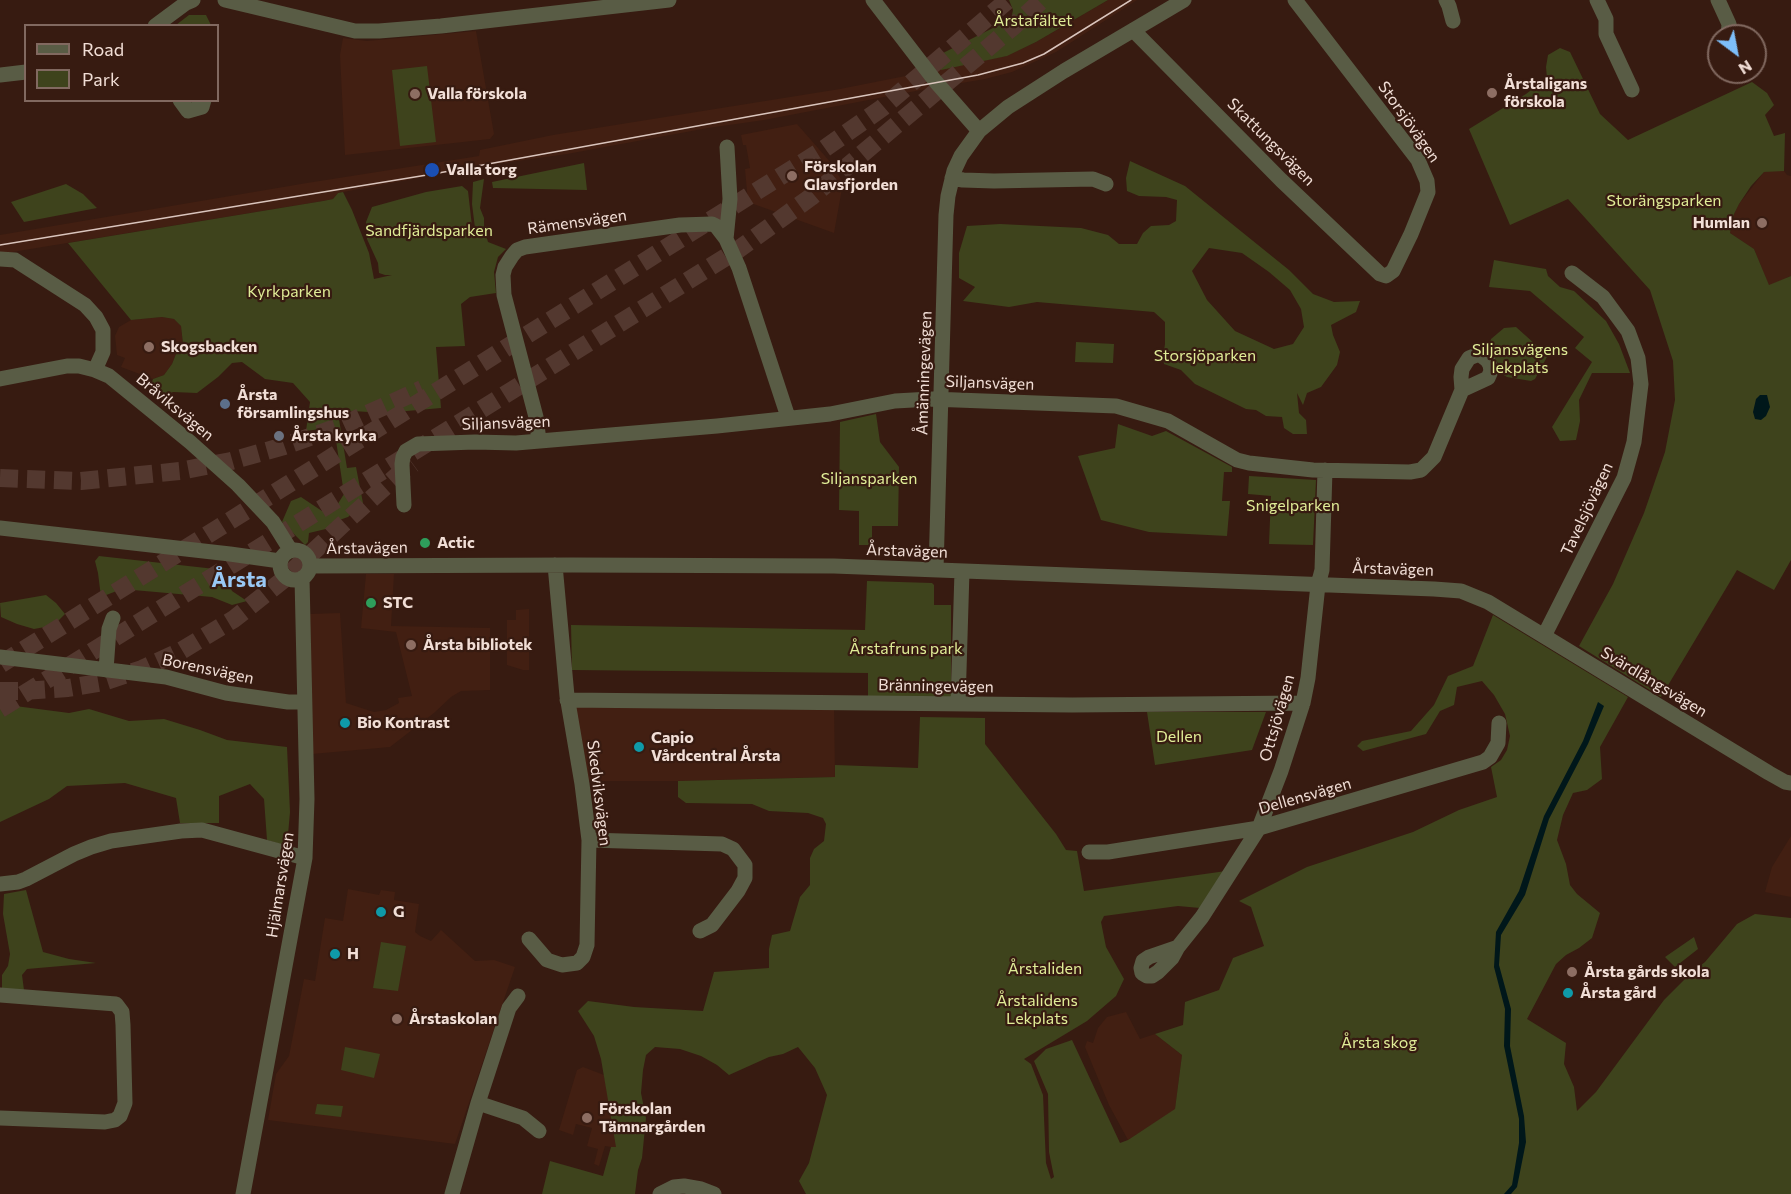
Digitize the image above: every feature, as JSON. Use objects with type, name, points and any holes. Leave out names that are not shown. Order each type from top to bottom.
[{"type":"street","points":[[158,24],[193,0]]},
{"type":"street","points":[[225,0],[355,31],[441,26],[669,0]]},
{"type":"street","points":[[873,0],[943,90],[979,131]]},
{"type":"street","name":"Åmänningevägen","points":[[936,570],[946,215],[952,177],[961,156],[979,131],[1008,107],[1184,0]]},
{"type":"street","name":"Storsjövägen","points":[[1295,0],[1418,160],[1427,181],[1428,192],[1411,234],[1393,272],[1386,276]]},
{"type":"street","points":[[1446,0],[1453,21]]},
{"type":"street","points":[[1597,0],[1605,19],[1606,33],[1632,90]]},
{"type":"street","points":[[1719,0],[1729,24]]},
{"type":"street","name":"Skattungsvägen","points":[[1133,30],[1281,180],[1380,274],[1386,276]]},
{"type":"street","points":[[0,75],[24,72]]},
{"type":"street","points":[[181,102],[188,111],[202,106],[203,102]]},
{"type":"street","points":[[727,147],[730,199],[726,238],[739,268],[788,417]]},
{"type":"street","points":[[952,177],[963,180],[1093,179],[1106,184]]},
{"type":"street","name":"Rämensvägen","points":[[539,441],[536,417],[504,295],[505,267],[517,250],[680,225],[712,224],[726,238]]},
{"type":"street","points":[[0,259],[15,260],[85,306],[96,317],[103,330],[103,352],[95,370]]},
{"type":"street","name":"Tavelsjövägen","points":[[1544,636],[1624,478],[1634,442],[1641,384],[1638,358],[1628,331],[1603,297],[1572,273]]},
{"type":"street","name":"Bråviksvägen","points":[[0,379],[67,366],[79,366],[109,376],[238,484],[273,522],[286,556]]},
{"type":"street","name":"Siljansvägen","points":[[404,506],[403,457],[406,451],[417,444],[539,441],[717,426],[830,414],[896,401],[941,399],[1116,406],[1168,421],[1243,462],[1325,470],[1410,472],[1421,470],[1434,457],[1462,390]]},
{"type":"street","name":"Ottsjövägen","points":[[1178,947],[1202,917],[1259,828],[1303,704],[1318,585],[1322,570],[1325,470]]},
{"type":"street","points":[[0,528],[219,552],[286,556],[282,572],[301,575]]},
{"type":"street","name":"Årstavägen","points":[[286,556],[300,551],[308,557],[301,575],[555,565],[834,566],[1434,589],[1461,591],[1499,608]]},
{"type":"street","name":"Skedviksvägen","points":[[529,939],[554,964],[577,963],[583,957],[587,945],[589,840],[567,700],[555,565]]},
{"type":"street","points":[[958,704],[962,571]]},
{"type":"street","name":"Hjälmarsvägen","points":[[243,1194],[302,857],[300,702],[293,595],[301,575]]},
{"type":"street","name":"Svärdlångsvägen","points":[[1499,608],[1751,762],[1785,782],[1791,783]]},
{"type":"street","points":[[106,670],[109,629],[113,618]]},
{"type":"street","name":"Borensvägen","points":[[0,657],[166,677],[226,693],[300,702]]},
{"type":"street","name":"Bränningevägen","points":[[567,700],[958,704],[1303,704]]},
{"type":"street","name":"Dellensvägen","points":[[1089,852],[1108,852],[1259,828],[1484,762],[1490,757],[1498,743],[1498,723]]},
{"type":"street","points":[[0,884],[26,879],[91,847],[181,831],[202,830],[302,857]]},
{"type":"street","points":[[589,840],[722,844],[733,849],[745,865],[745,878],[712,925],[700,931]]},
{"type":"street","name":"Hjälmarsvägen","points":[[236,1194],[302,857]]},
{"type":"street","points":[[0,995],[116,1004],[122,1012],[125,1103],[120,1116],[115,1120],[105,1122],[0,1118]]},
{"type":"street","points":[[452,1194],[478,1103],[509,1008],[518,996]]},
{"type":"street","points":[[478,1103],[523,1118],[539,1131]]},
{"type":"street","points":[[660,1194],[674,1187],[684,1186],[714,1194]]},
{"type":"shaded area","points":[[1108,0],[1137,0],[1056,52],[1012,72],[985,79],[764,120],[567,154],[482,166],[338,193],[333,199],[323,201],[0,254],[0,235],[479,156],[480,150],[553,135],[840,89],[1006,56],[1036,42]]},
{"type":"shaded area","name":"Valla förskola","points":[[476,31],[494,134],[490,139],[345,155],[340,55],[343,38],[367,41]]},
{"type":"shaded area","name":"Förskolan Glavsfjorden","points":[[797,124],[832,164],[843,183],[834,233],[748,202],[745,169],[750,168],[746,145],[743,145],[741,135]]},
{"type":"shaded area","name":"Humlan","points":[[1784,171],[1791,176],[1791,276],[1769,286],[1754,249],[1730,233],[1734,214],[1739,204],[1764,172]]},
{"type":"shaded area","name":"Skogsbacken","points":[[162,317],[174,319],[181,326],[183,344],[164,375],[153,379],[121,367],[125,358],[117,355],[115,336],[119,327],[131,320]]},
{"type":"shaded area","points":[[366,574],[394,574],[391,626],[490,628],[490,690],[461,691],[390,747],[312,754],[310,614],[340,613],[346,703],[374,712],[386,710],[399,703],[398,698],[412,696],[396,632],[361,628]]},
{"type":"shaded area","points":[[529,609],[529,670],[523,670],[507,665],[507,646],[512,646],[511,640],[507,640],[507,620],[516,620],[516,610]]},
{"type":"shaded area","points":[[568,701],[834,703],[835,777],[582,781]]},
{"type":"shaded area","points":[[1791,836],[1791,897],[1765,892],[1772,867]]},
{"type":"shaded area","name":"Årstaskolan","points":[[348,889],[379,895],[381,890],[395,892],[394,900],[419,904],[415,932],[420,936],[431,941],[441,930],[475,961],[494,960],[515,967],[455,1144],[268,1120],[276,1074],[289,1056],[304,979],[315,981],[325,918],[343,921]]},
{"type":"shaded area","name":"Årstaliden","points":[[1126,1012],[1140,1039],[1155,1034],[1182,1055],[1175,1110],[1128,1140],[1109,1105],[1085,1047],[1087,1041],[1093,1043],[1098,1028],[1107,1017]]},
{"type":"shaded area","name":"Förskolan Tämnargården","points":[[583,1067],[604,1075],[612,1115],[617,1148],[605,1146],[599,1166],[594,1164],[598,1149],[587,1146],[592,1128],[576,1124],[573,1135],[559,1130],[577,1070]]},
{"type":"green space","name":"Årstafältet","points":[[1009,0],[1108,0],[1036,42],[1007,56],[941,70],[937,61],[943,53],[1011,19],[1013,10]]},
{"type":"green space","points":[[189,15],[206,15],[210,24],[177,24]]},
{"type":"green space","name":"Storängsparken","points":[[1560,48],[1570,52],[1600,114],[1628,140],[1748,84],[1755,84],[1767,93],[1774,105],[1765,115],[1774,136],[1785,133],[1784,171],[1764,172],[1751,186],[1734,214],[1730,233],[1754,249],[1769,285],[1791,276],[1791,560],[1774,590],[1737,570],[1661,697],[1579,646],[1613,584],[1644,513],[1665,452],[1675,400],[1673,361],[1650,290],[1568,199],[1510,225],[1469,129],[1526,94],[1547,78],[1548,55]]},
{"type":"green space","points":[[427,66],[436,142],[400,146],[392,70]]},
{"type":"green space","name":"Storsjöparken","points":[[1130,161],[1185,186],[1289,270],[1313,294],[1334,302],[1360,301],[1356,312],[1331,325],[1340,352],[1337,365],[1321,387],[1307,393],[1303,405],[1297,393],[1299,413],[1306,420],[1307,434],[1293,434],[1284,428],[1282,417],[1266,416],[1256,410],[1246,409],[1195,384],[1181,370],[1164,364],[1165,322],[1154,312],[1037,302],[1009,307],[963,301],[975,287],[959,278],[959,253],[967,226],[1000,224],[1081,228],[1108,235],[1119,244],[1137,244],[1143,233],[1151,226],[1169,225],[1176,221],[1177,200],[1166,197],[1139,196],[1127,191],[1126,178]],"holes":[[[1209,248],[1242,253],[1290,290],[1301,309],[1304,327],[1293,344],[1274,349],[1235,331],[1207,300],[1192,271]]]},
{"type":"green space","points":[[584,163],[587,190],[493,188],[492,182]]},
{"type":"green space","name":"Kyrkparken","points":[[484,179],[480,208],[488,242],[506,249],[498,257],[494,272],[496,293],[470,297],[461,304],[465,346],[436,347],[441,408],[384,413],[353,411],[338,413],[347,468],[356,467],[363,503],[348,517],[331,523],[330,528],[309,533],[308,542],[305,545],[282,522],[291,501],[301,497],[322,511],[334,510],[344,494],[334,427],[306,431],[310,402],[293,383],[265,379],[242,362],[232,363],[197,393],[173,392],[156,399],[149,391],[153,379],[164,375],[181,349],[183,344],[181,326],[174,319],[162,317],[131,320],[68,243],[323,201],[333,199],[338,193],[343,192],[369,253],[374,279],[392,275],[379,273],[378,263],[367,239],[366,222],[372,207],[426,192],[462,186],[468,191],[473,235],[475,228],[472,204],[473,182]]},
{"type":"green space","points":[[66,184],[83,194],[97,208],[24,222],[11,202]]},
{"type":"green space","points":[[1494,260],[1546,269],[1548,276],[1560,287],[1574,291],[1606,321],[1619,344],[1630,373],[1592,373],[1579,400],[1580,421],[1576,440],[1560,441],[1552,427],[1592,362],[1575,348],[1584,337],[1530,291],[1489,287]]},
{"type":"green space","name":"Siljansvägens lekplats","points":[[1516,327],[1547,357],[1535,379],[1531,381],[1507,377],[1497,371],[1501,368],[1496,360],[1492,361],[1488,351],[1491,339],[1504,328]]},
{"type":"green space","points":[[1076,342],[1114,344],[1113,363],[1075,362]]},
{"type":"green space","name":"Siljansparken","points":[[876,414],[880,442],[899,467],[898,526],[872,526],[872,545],[859,545],[859,511],[839,510],[840,422]]},
{"type":"green space","points":[[1118,424],[1152,436],[1166,431],[1232,467],[1232,472],[1224,472],[1222,501],[1230,501],[1227,536],[1149,532],[1101,520],[1078,456],[1115,448]]},
{"type":"green space","name":"Snigelparken","points":[[1249,476],[1316,480],[1313,545],[1269,544],[1271,496],[1248,494]]},
{"type":"green space","points":[[99,556],[215,569],[224,574],[232,591],[247,601],[232,605],[212,597],[122,589],[101,597],[95,561]]},
{"type":"green space","name":"Årstafruns park","points":[[867,581],[932,583],[934,585],[934,605],[951,605],[951,697],[868,696],[868,673],[572,670],[571,625],[865,630]]},
{"type":"green space","points":[[46,595],[65,614],[57,622],[34,629],[1,617],[0,603]]},
{"type":"green space","name":"Årsta skog","points":[[1493,615],[1628,697],[1600,747],[1602,779],[1587,790],[1573,793],[1563,815],[1557,840],[1566,864],[1570,885],[1577,894],[1600,913],[1592,938],[1556,964],[1527,1019],[1566,1043],[1564,1064],[1574,1087],[1577,1111],[1596,1092],[1664,1000],[1705,962],[1737,924],[1755,914],[1791,918],[1791,1194],[806,1194],[799,1181],[809,1163],[827,1095],[815,1068],[798,1047],[729,1075],[701,1056],[680,1049],[655,1047],[646,1055],[643,1070],[641,1093],[646,1118],[635,1194],[542,1194],[550,1161],[603,1176],[611,1147],[616,1147],[601,1059],[594,1036],[578,1011],[588,1001],[634,1007],[703,1011],[714,972],[769,968],[772,935],[790,931],[800,897],[810,885],[810,858],[814,849],[824,841],[826,824],[823,818],[808,813],[769,811],[752,804],[686,803],[678,797],[678,781],[835,777],[835,765],[918,768],[920,717],[985,718],[985,744],[1066,850],[1077,851],[1084,891],[1226,871],[1200,908],[1178,906],[1104,916],[1101,922],[1106,947],[1124,979],[1116,996],[1087,1021],[1024,1059],[1031,1064],[1043,1095],[1046,1163],[1051,1179],[1054,1177],[1049,1152],[1048,1094],[1034,1061],[1046,1049],[1072,1040],[1120,1143],[1128,1140],[1175,1109],[1182,1055],[1155,1034],[1183,1025],[1185,1002],[1219,990],[1233,958],[1264,946],[1251,907],[1239,901],[1307,867],[1413,832],[1459,810],[1497,797],[1491,767],[1501,760],[1507,750],[1510,736],[1505,714],[1494,695],[1482,681],[1457,687],[1454,705],[1440,711],[1426,734],[1363,751],[1357,746],[1362,741],[1411,731],[1434,705],[1448,676],[1473,666]]},
{"type":"green space","points":[[0,704],[69,713],[89,709],[129,721],[164,719],[227,740],[287,747],[290,812],[287,846],[267,840],[264,799],[250,784],[219,796],[219,823],[180,823],[176,798],[125,783],[67,786],[49,799],[0,822]]},
{"type":"green space","name":"Dellen","points":[[1147,712],[1266,712],[1252,750],[1155,765]]},
{"type":"green space","points":[[26,890],[43,952],[96,963],[27,969],[22,975],[24,990],[2,992],[2,975],[8,966],[10,954],[3,914],[4,894]]},
{"type":"green space","points":[[1694,937],[1698,949],[1675,967],[1665,957]]},
{"type":"green space","points":[[381,942],[406,946],[398,991],[373,988]]},
{"type":"green space","points":[[345,1047],[380,1054],[374,1078],[341,1070]]},
{"type":"green space","points":[[317,1104],[343,1106],[341,1117],[315,1114]]},
{"type":"water","points":[[1760,395],[1767,395],[1770,407],[1766,416],[1761,420],[1755,419],[1753,412],[1756,399]]},
{"type":"water","points":[[1598,702],[1604,706],[1588,744],[1549,819],[1525,895],[1501,935],[1499,965],[1511,1009],[1510,1046],[1524,1116],[1526,1142],[1517,1187],[1511,1194],[1504,1194],[1512,1185],[1519,1143],[1519,1119],[1504,1046],[1505,1009],[1494,967],[1496,932],[1519,891],[1544,816],[1583,741]]},
{"type":"tunnel","points":[[1,664],[821,151],[882,108],[1008,0]]},
{"type":"tunnel","points":[[0,709],[739,249],[811,197],[1042,0]]},
{"type":"tunnel","points":[[0,478],[81,481],[180,471],[231,461],[341,426],[422,389]]},
{"type":"tunnel","points":[[0,691],[68,688],[103,682],[142,669],[179,652],[234,619],[283,580],[343,524],[413,464]]},
{"type":"tram line","points":[[0,245],[433,174],[978,75],[1023,63],[1044,54],[1131,0]]},
{"type":"place","name":"Årstaligans förskola","points":[[1492,93]]},
{"type":"place","name":"Valla förskola","points":[[415,94]]},
{"type":"place","name":"Valla torg","points":[[432,170]]},
{"type":"place","name":"Förskolan Glavsfjorden","points":[[792,176]]},
{"type":"place","name":"Humlan","points":[[1762,223]]},
{"type":"place","name":"Skogsbacken","points":[[149,347]]},
{"type":"place","name":"Årsta församlingshus","points":[[225,404]]},
{"type":"place","name":"Årsta kyrka","points":[[279,436]]},
{"type":"place","name":"Actic","points":[[425,543]]},
{"type":"place","name":"STC","points":[[371,603]]},
{"type":"place","name":"Årsta bibliotek","points":[[411,645]]},
{"type":"place","name":"Bio Kontrast","points":[[345,723]]},
{"type":"place","name":"Capio Vårdcentral Årsta","points":[[639,747]]},
{"type":"place","name":"G","points":[[381,912]]},
{"type":"place","name":"H","points":[[335,954]]},
{"type":"place","name":"Årsta gårds skola","points":[[1572,972]]},
{"type":"place","name":"Årsta gård","points":[[1568,993]]},
{"type":"place","name":"Årstaskolan","points":[[397,1019]]},
{"type":"place","name":"Förskolan Tämnargården","points":[[587,1118]]},
{"type":"district","name":"Årsta","points":[[239,580]]},
{"type":"park label","name":"Sandfjärdsparken","points":[[429,231]]},
{"type":"park label","name":"Årstalidens Lekplats","points":[[1037,1010]]}]
